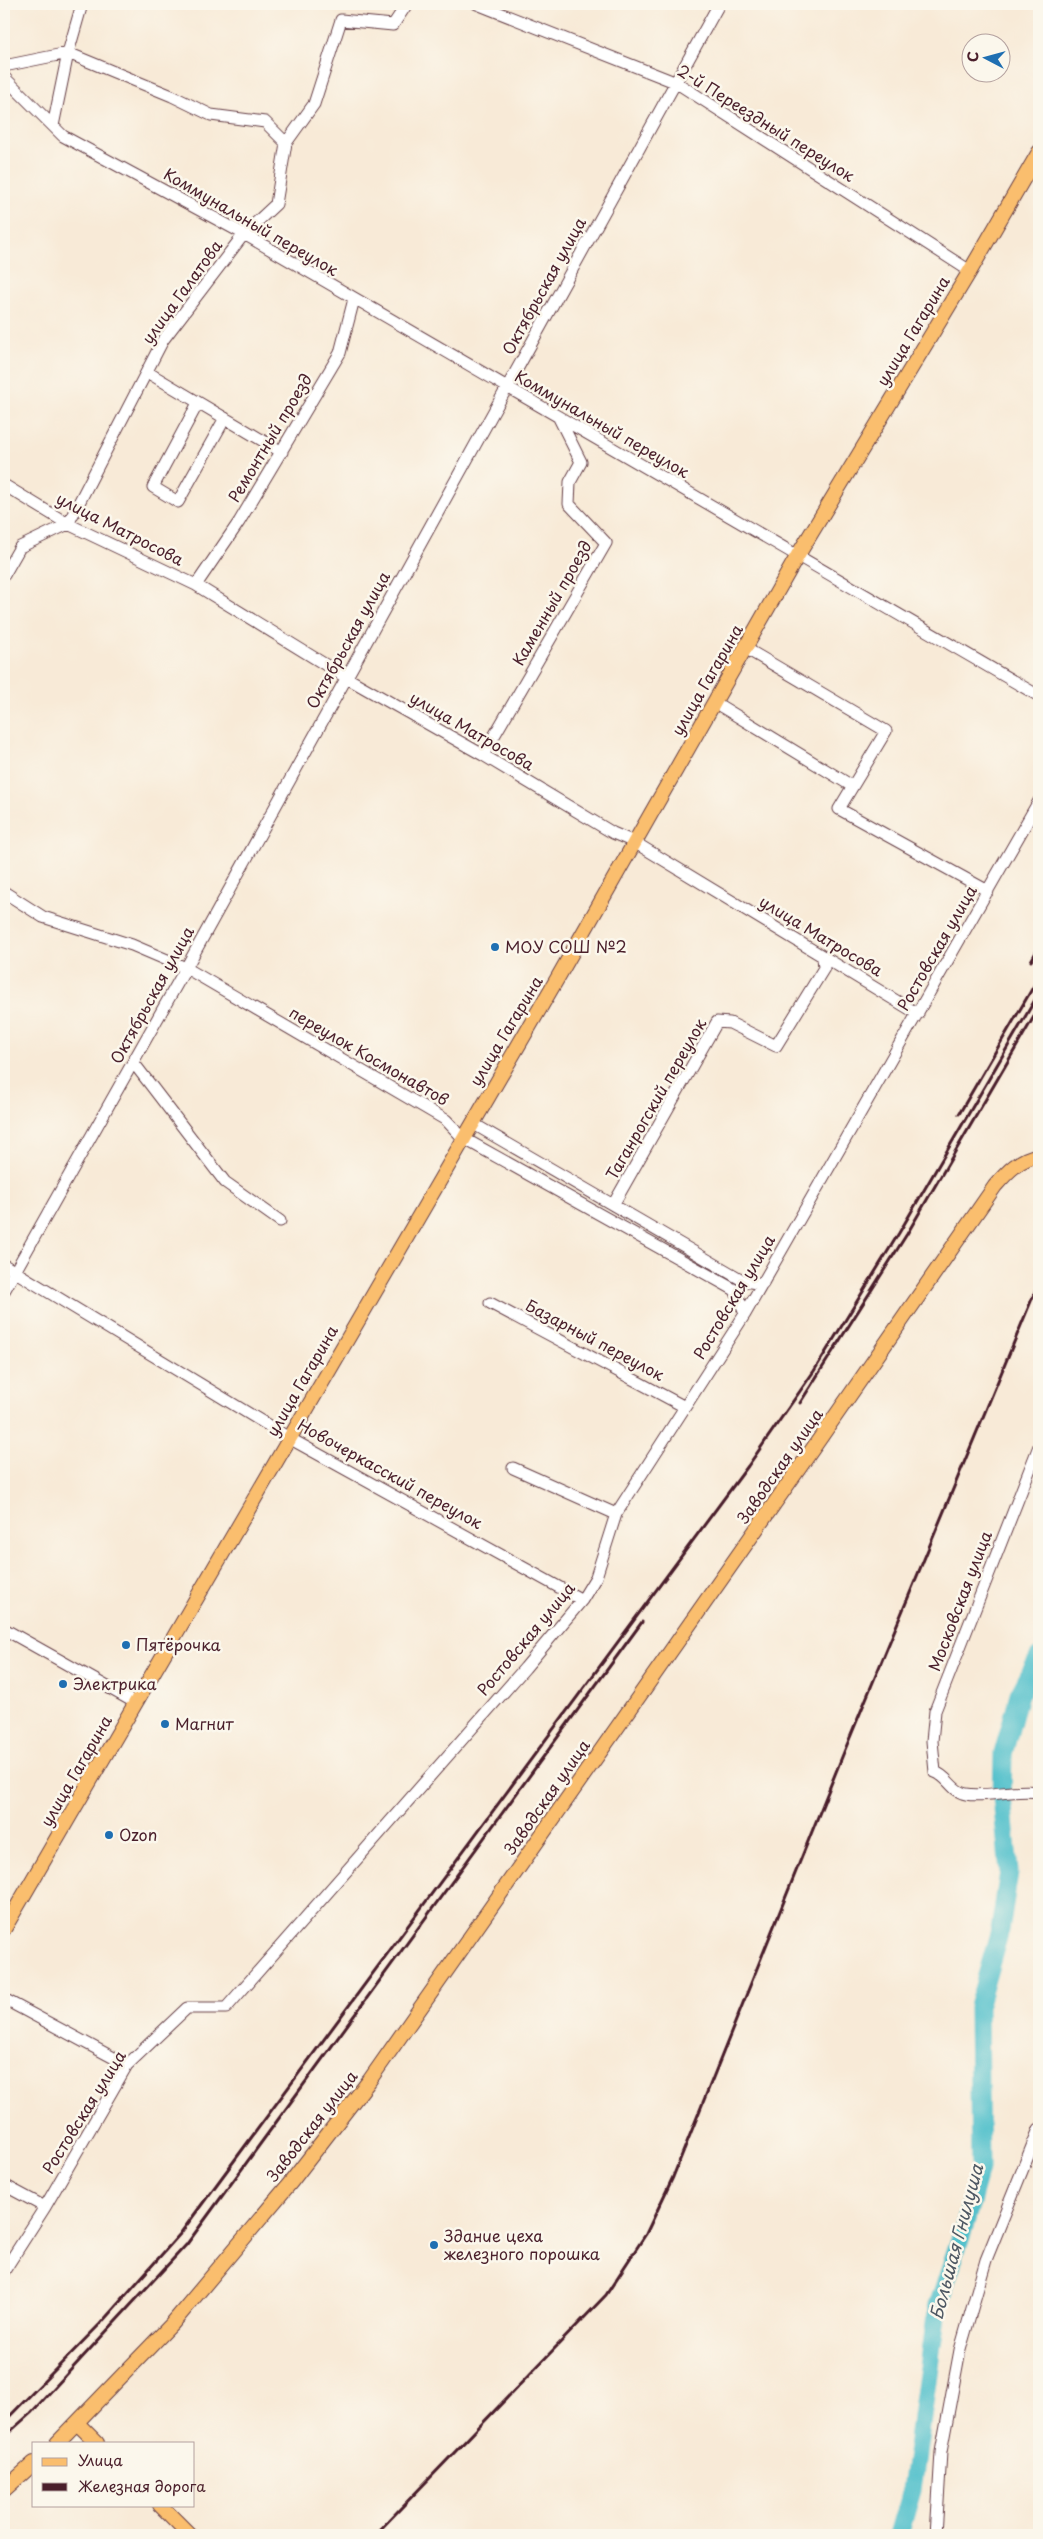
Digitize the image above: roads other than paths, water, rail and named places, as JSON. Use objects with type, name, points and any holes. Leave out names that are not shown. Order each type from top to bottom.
[{"type":"main road","name":"улица Гагарина","points":[[4,1929],[463,1138],[558,979],[798,555],[970,271],[1039,152]]},
{"type":"main road","name":"Заводская улица","points":[[58,2442],[78,2424],[172,2324],[291,2182],[369,2081],[995,1186],[1015,1165],[1023,1160],[1039,1155]]},
{"type":"main road","points":[[78,2424],[96,2442]]},
{"type":"main road","points":[[4,2490],[32,2465]]},
{"type":"main road","points":[[161,2506],[190,2535]]},
{"type":"street","points":[[53,126],[68,52],[82,4]]},
{"type":"street","name":"улица Галатова","points":[[68,524],[163,340],[244,234],[276,204],[286,143],[314,104],[341,20],[393,25],[407,4]]},
{"type":"street","name":"2-й Переездный переулок","points":[[477,4],[677,83],[970,271]]},
{"type":"street","name":"Октябрьская улица","points":[[4,1292],[186,968],[719,4]]},
{"type":"street","points":[[4,66],[68,52],[172,96],[211,115],[265,122],[286,143]]},
{"type":"street","name":"Коммунальный переулок","points":[[4,77],[63,136],[244,234],[1039,696]]},
{"type":"street","name":"Ремонтный проезд","points":[[196,585],[239,522],[340,354],[354,299]]},
{"type":"street","points":[[147,372],[282,452]]},
{"type":"street","points":[[198,403],[153,487],[178,502],[225,418]]},
{"type":"street","name":"Каменный проезд","points":[[483,755],[606,543],[570,504],[570,482],[581,462],[559,418]]},
{"type":"street","name":"улица Матросова","points":[[4,485],[68,524],[196,585],[346,678],[483,755],[613,833],[634,842],[918,1014]]},
{"type":"street","points":[[4,575],[20,547],[68,524]]},
{"type":"street","points":[[745,648],[886,731],[839,809],[988,891]]},
{"type":"street","points":[[714,702],[852,786]]},
{"type":"street","name":"Ростовская улица","points":[[4,2271],[45,2207],[127,2065],[187,2008],[226,2008],[525,1668],[582,1600],[596,1577],[616,1514],[763,1284],[1039,801]]},
{"type":"street","name":"переулок Космонавтов","points":[[4,892],[43,917],[132,945],[186,968],[446,1120],[463,1138],[734,1290],[745,1314]]},
{"type":"street","name":"Таганрогский переулок","points":[[613,1206],[717,1022],[730,1023],[776,1046],[824,968],[823,957]]},
{"type":"street","points":[[133,1062],[225,1182],[280,1221]]},
{"type":"street","points":[[472,1123],[744,1281],[763,1284]]},
{"type":"street","name":"Новочеркасский переулок","points":[[4,1265],[289,1438],[582,1600]]},
{"type":"street","name":"Базарный переулок","points":[[490,1303],[685,1407]]},
{"type":"street","name":"Московская улица","points":[[1038,1452],[936,1711],[932,1741],[935,1772],[943,1774],[956,1790],[965,1794],[1009,1790],[1039,1792]]},
{"type":"street","points":[[513,1468],[616,1514]]},
{"type":"street","points":[[4,1629],[136,1703]]},
{"type":"street","points":[[4,2000],[127,2065]]},
{"type":"street","points":[[936,2535],[941,2452],[960,2350],[986,2260],[1039,2129]]},
{"type":"street","points":[[4,2185],[45,2207]]},
{"type":"waterway","name":"Большая Гнилуша","points":[[899,2535],[912,2490],[937,2309],[965,2224],[980,2169],[978,2007],[1000,1930],[1009,1872],[1002,1797],[1003,1754],[1019,1695],[1039,1657]]},
{"type":"railway","points":[[1031,961],[1039,947]]},
{"type":"railway","points":[[959,1114],[1039,977]]},
{"type":"railway","points":[[4,2422],[100,2324],[180,2234],[748,1466],[814,1371],[899,1233],[1039,993]]},
{"type":"railway","points":[[800,1403],[907,1234],[1039,1008]]},
{"type":"railway","points":[[375,2535],[606,2295],[646,2234],[673,2177],[844,1752],[1039,1282]]},
{"type":"railway","points":[[4,2437],[31,2413],[187,2244],[642,1622]]},
{"type":"place","name":"МОУ СОШ №2","points":[[495,947]]},
{"type":"place","name":"Пятёрочка","points":[[126,1645]]},
{"type":"place","name":"Электрика","points":[[63,1684]]},
{"type":"place","name":"Магнит","points":[[165,1724]]},
{"type":"place","name":"Ozon","points":[[109,1835]]},
{"type":"place","name":"Здание цеха железного порошка","points":[[434,2245]]}]
